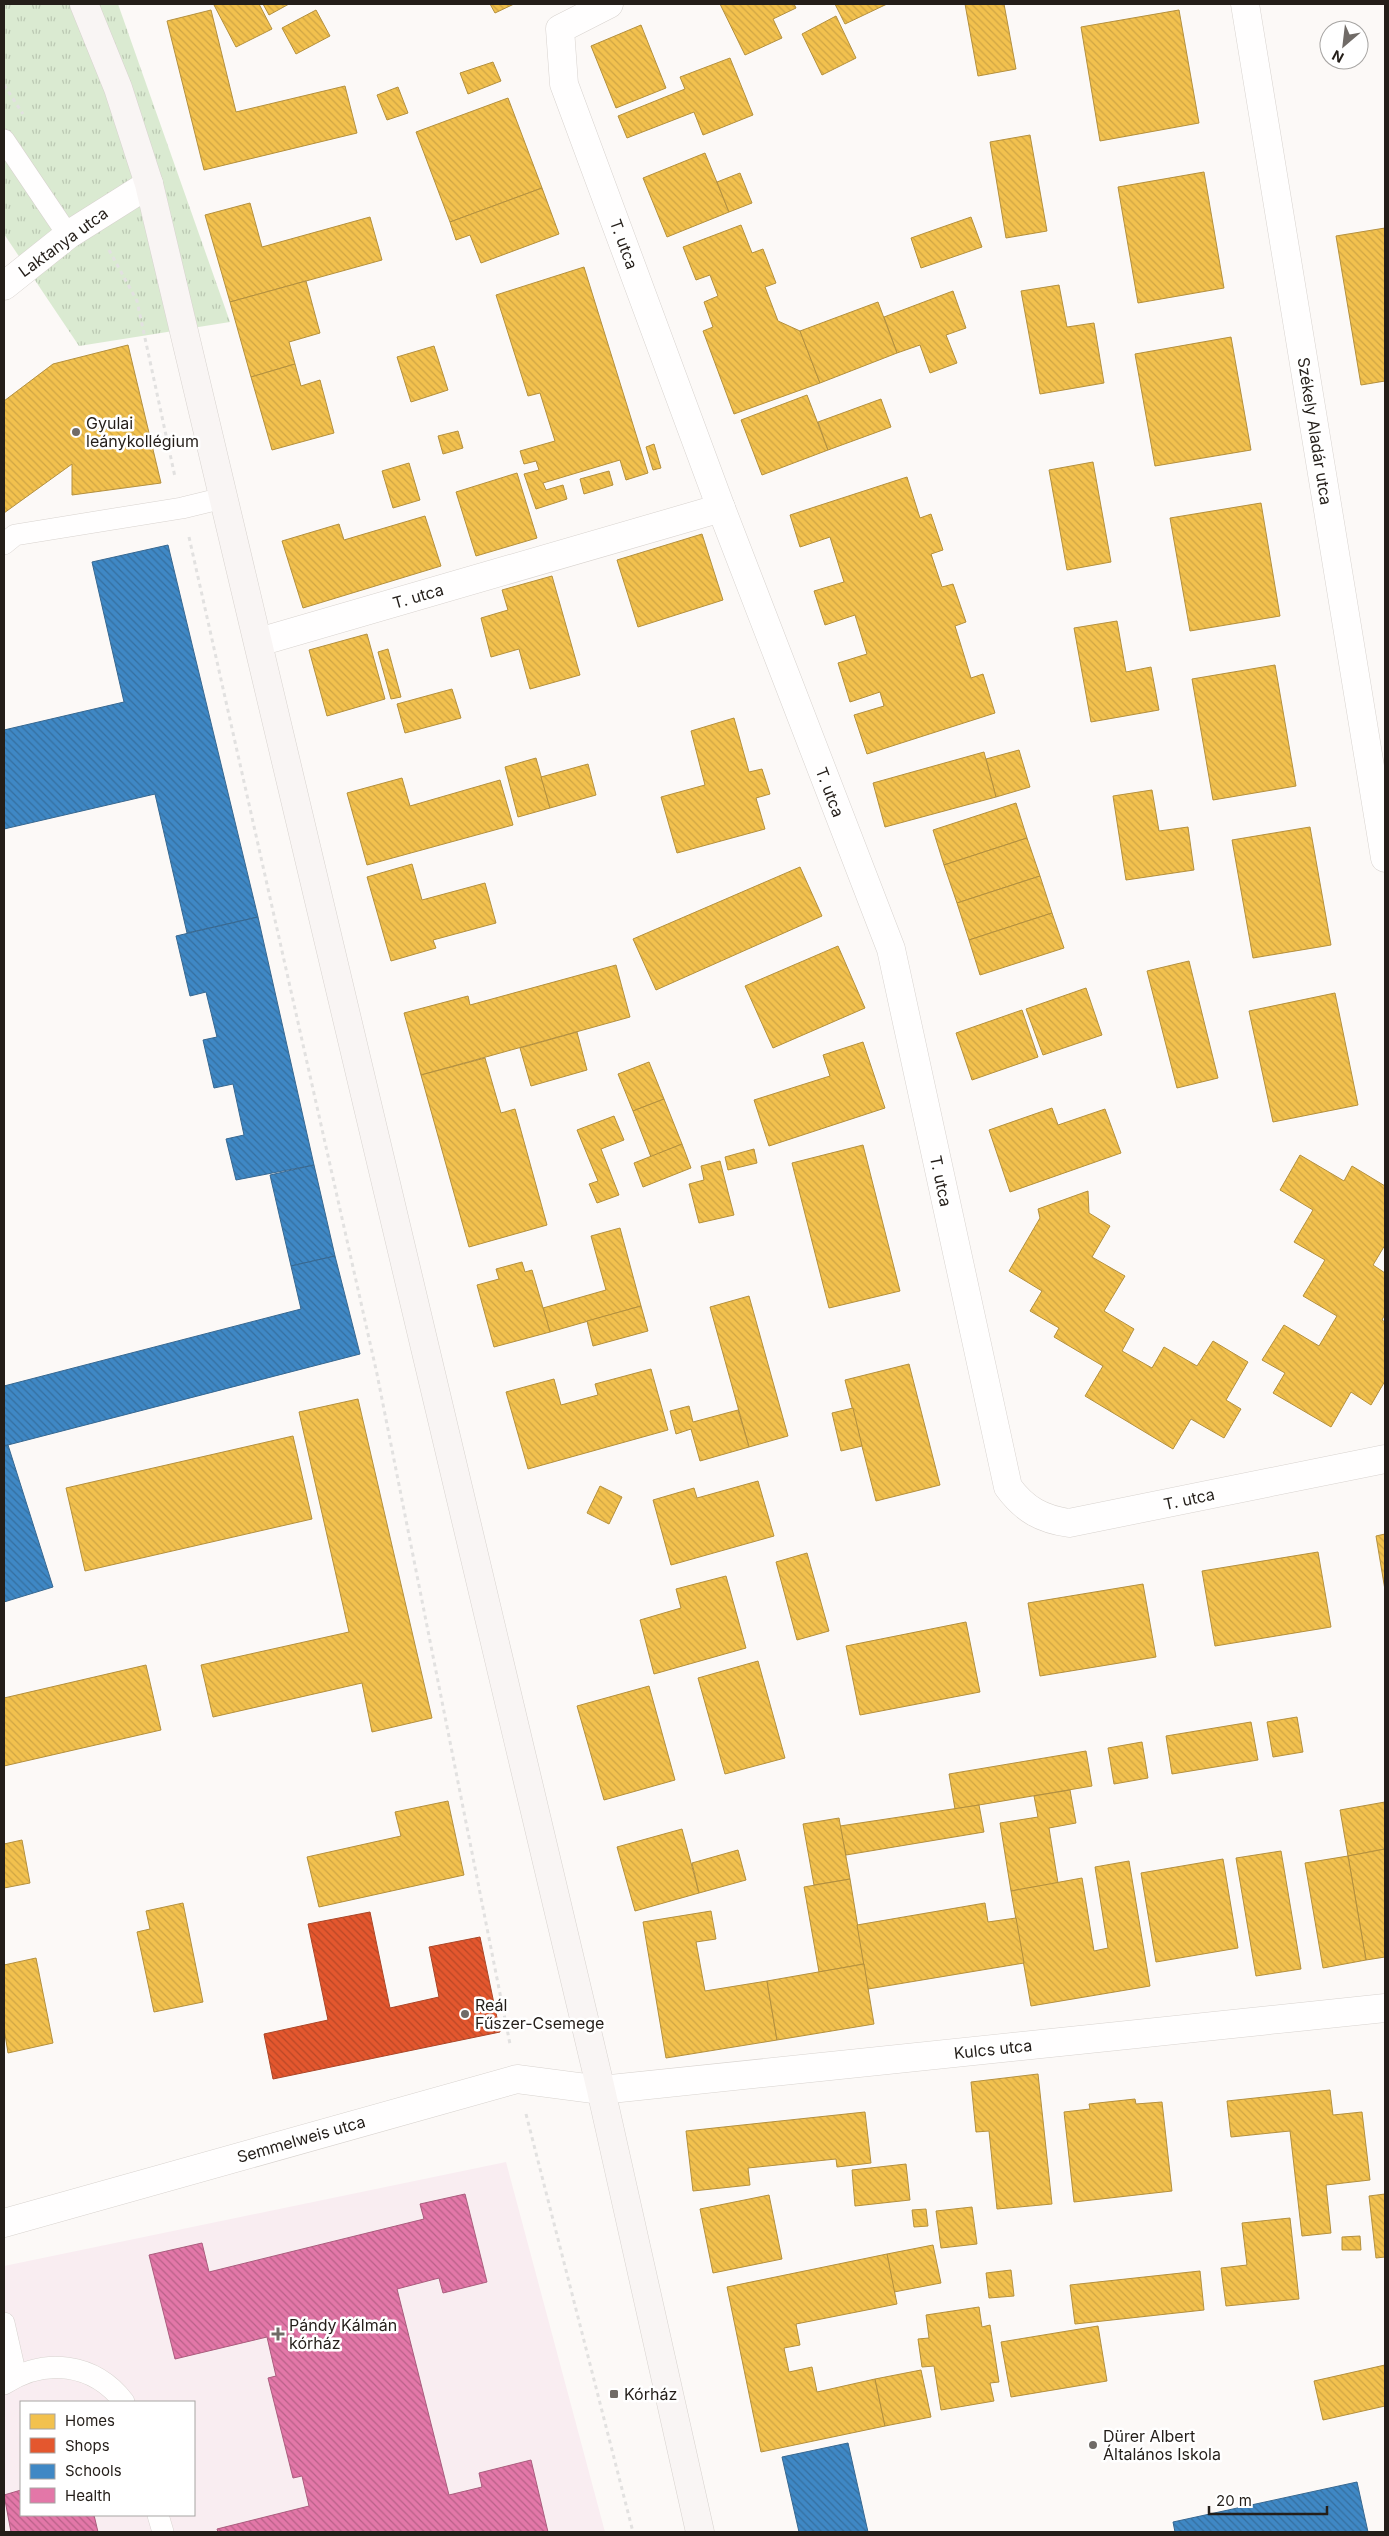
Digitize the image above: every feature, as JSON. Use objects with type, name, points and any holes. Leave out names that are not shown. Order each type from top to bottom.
[{"type":"street","points":[[84,4],[118,88],[150,184],[601,2090],[700,2532]]},
{"type":"street","name":"T. utca","points":[[609,4],[560,29],[564,84],[721,508],[891,949],[1008,1487],[1018,1501],[1030,1511],[1049,1520],[1069,1523],[1385,1459]]},
{"type":"street","name":"Székely Aladár utca","points":[[1244,4],[1385,858]]},
{"type":"street","name":"Laktanya utca","points":[[4,286],[68,235],[150,184]]},
{"type":"street","name":"T. utca","points":[[259,642],[721,508]]},
{"type":"street","name":"Kulcs utca","points":[[601,2090],[1385,2008]]},
{"type":"street","name":"Semmelweis utca","points":[[4,2223],[517,2079],[601,2090]]},
{"type":"lane","points":[[4,140],[68,235]]},
{"type":"lane","points":[[4,544],[15,535],[182,508],[223,498]]},
{"type":"lane","points":[[4,2323],[10,2380],[35,2368],[54,2366],[75,2368],[94,2375],[110,2386],[123,2401]]},
{"type":"lane","points":[[158,2516],[163,2532]]},
{"type":"path","points":[[4,85],[24,116]]},
{"type":"path","points":[[92,219],[137,301],[377,1374],[517,2079],[633,2532]]},
{"type":"shaded area","name":"Pándy Kálmán kórház","points":[[506,2162],[605,2532],[4,2532],[4,2266]]},
{"type":"green space","points":[[4,4],[118,4],[230,322],[79,346],[4,234]]},
{"type":"building: Homes","points":[[259,4],[272,29],[236,47],[214,5]]},
{"type":"building: Homes","points":[[263,4],[289,4],[269,15]]},
{"type":"building: Homes","points":[[490,4],[514,4],[495,13]]},
{"type":"building: Homes","points":[[720,4],[794,4],[796,8],[773,19],[782,38],[745,55]]},
{"type":"building: Homes","points":[[835,4],[887,4],[845,24]]},
{"type":"building: Homes","points":[[965,4],[1004,4],[1016,69],[978,76]]},
{"type":"building: Homes","points":[[211,10],[236,112],[345,86],[357,133],[204,170],[167,21]]},
{"type":"building: Homes","points":[[316,10],[330,36],[296,54],[282,28]]},
{"type":"building: Homes","points":[[1179,10],[1199,123],[1100,141],[1081,27]]},
{"type":"building: Homes","points":[[836,16],[856,58],[822,75],[802,34]]},
{"type":"building: Homes","points":[[641,25],[666,88],[616,108],[591,46]]},
{"type":"building: Homes","points":[[730,58],[753,115],[703,135],[694,112],[627,138],[618,116],[685,89],[680,77]]},
{"type":"building: Homes","points":[[493,62],[501,81],[468,94],[460,73]]},
{"type":"building: Homes","points":[[398,87],[408,113],[387,120],[377,95]]},
{"type":"building: Homes","points":[[508,98],[542,188],[450,222],[416,132]]},
{"type":"building: Homes","points":[[1030,135],[1047,231],[1006,238],[990,142]]},
{"type":"building: Homes","points":[[705,153],[729,212],[667,237],[643,178]]},
{"type":"building: Homes","points":[[1204,172],[1224,288],[1138,303],[1118,187]]},
{"type":"building: Homes","points":[[740,173],[752,203],[729,212],[717,182]]},
{"type":"building: Homes","points":[[542,188],[559,234],[481,263],[470,235],[456,240],[450,222]]},
{"type":"building: Homes","points":[[250,203],[262,247],[370,217],[382,260],[230,302],[205,215]]},
{"type":"building: Homes","points":[[971,217],[982,247],[921,268],[911,238]]},
{"type":"building: Homes","points":[[741,225],[752,253],[763,249],[776,283],[765,287],[778,321],[800,331],[820,383],[734,414],[703,331],[713,327],[704,302],[718,296],[710,275],[696,280],[683,247]]},
{"type":"building: Homes","points":[[1385,228],[1385,381],[1361,385],[1336,236]]},
{"type":"building: Homes","points":[[584,267],[648,473],[626,480],[620,460],[543,483],[546,490],[563,485],[567,499],[536,509],[524,474],[539,470],[536,461],[524,464],[520,451],[555,441],[540,393],[528,396],[496,295]]},
{"type":"building: Homes","points":[[306,281],[320,333],[289,342],[295,364],[251,377],[230,302]]},
{"type":"building: Homes","points":[[1059,285],[1067,327],[1094,323],[1104,383],[1040,394],[1021,291]]},
{"type":"building: Homes","points":[[953,291],[966,328],[946,335],[957,363],[930,373],[920,345],[897,353],[884,317]]},
{"type":"building: Homes","points":[[878,302],[897,353],[820,383],[800,331]]},
{"type":"building: Homes","points":[[1231,337],[1251,450],[1155,466],[1135,354]]},
{"type":"building: Homes","name":"Gyulai leánykollégium","points":[[128,345],[161,483],[72,495],[72,464],[4,513],[4,401],[53,364]]},
{"type":"building: Homes","points":[[434,346],[448,390],[411,402],[397,357]]},
{"type":"building: Homes","points":[[295,364],[301,386],[320,380],[334,433],[272,450],[251,377]]},
{"type":"building: Homes","points":[[807,395],[828,450],[762,475],[741,420]]},
{"type":"building: Homes","points":[[881,399],[891,427],[828,450],[818,422]]},
{"type":"building: Homes","points":[[458,431],[463,448],[443,454],[438,436]]},
{"type":"building: Homes","points":[[654,444],[661,468],[653,470],[646,447]]},
{"type":"building: Homes","points":[[1093,462],[1111,562],[1067,570],[1049,470]]},
{"type":"building: Homes","points":[[409,463],[420,500],[393,508],[382,471]]},
{"type":"building: Homes","points":[[609,471],[613,485],[584,494],[580,479]]},
{"type":"building: Homes","points":[[517,473],[537,538],[476,556],[456,492]]},
{"type":"building: Homes","points":[[907,477],[920,518],[931,514],[943,550],[931,554],[942,587],[953,584],[966,622],[955,626],[971,678],[983,674],[995,713],[867,754],[854,715],[884,706],[880,692],[850,702],[838,663],[867,654],[855,615],[825,625],[814,591],[844,582],[830,537],[800,547],[790,515]]},
{"type":"building: Homes","points":[[1261,503],[1280,616],[1190,631],[1170,518]]},
{"type":"building: Homes","points":[[425,516],[441,566],[303,608],[282,541],[339,524],[344,540]]},
{"type":"building: Homes","points":[[702,534],[723,600],[638,627],[617,560]]},
{"type":"building: Homes","points":[[552,576],[580,675],[530,689],[519,649],[491,657],[481,618],[508,610],[502,590]]},
{"type":"building: Homes","points":[[1117,621],[1126,672],[1151,667],[1159,710],[1091,722],[1074,628]]},
{"type":"building: Homes","points":[[367,634],[385,699],[327,716],[309,650]]},
{"type":"building: Homes","points":[[388,649],[401,697],[391,699],[378,652]]},
{"type":"building: Homes","points":[[1275,665],[1296,786],[1213,800],[1192,679]]},
{"type":"building: Homes","points":[[452,689],[461,718],[405,733],[397,704]]},
{"type":"building: Homes","points":[[734,718],[749,772],[762,769],[770,794],[756,798],[765,829],[677,853],[661,797],[705,785],[691,731]]},
{"type":"building: Homes","points":[[1019,750],[1030,787],[996,797],[986,759]]},
{"type":"building: Homes","points":[[984,752],[996,797],[885,827],[873,783]]},
{"type":"building: Homes","points":[[536,758],[550,808],[518,817],[505,767]]},
{"type":"building: Homes","points":[[588,764],[596,795],[550,808],[541,777]]},
{"type":"building: Homes","points":[[402,778],[410,806],[500,780],[513,825],[367,865],[347,793]]},
{"type":"building: Homes","points":[[1152,790],[1159,831],[1188,827],[1194,870],[1126,880],[1113,796]]},
{"type":"building: Homes","points":[[1016,803],[1027,838],[944,865],[933,830]]},
{"type":"building: Homes","points":[[1310,827],[1331,945],[1253,958],[1232,840]]},
{"type":"building: Homes","points":[[1027,838],[1040,876],[957,903],[944,865]]},
{"type":"building: Homes","points":[[412,864],[422,900],[485,883],[496,923],[433,940],[436,948],[391,961],[367,877]]},
{"type":"building: Homes","points":[[800,867],[822,916],[656,990],[633,939]]},
{"type":"building: Homes","points":[[1040,876],[1052,913],[969,940],[957,903]]},
{"type":"building: Homes","points":[[1052,913],[1064,948],[980,975],[969,940]]},
{"type":"building: Homes","points":[[838,946],[865,1008],[773,1048],[745,986]]},
{"type":"building: Homes","points":[[1189,961],[1218,1078],[1177,1088],[1147,971]]},
{"type":"building: Homes","points":[[616,965],[630,1017],[421,1075],[404,1013],[468,996],[470,1005]]},
{"type":"building: Homes","points":[[1086,988],[1102,1035],[1043,1055],[1026,1009]]},
{"type":"building: Homes","points":[[1335,993],[1358,1105],[1273,1122],[1249,1011]]},
{"type":"building: Homes","points":[[1022,1010],[1038,1057],[972,1080],[956,1033]]},
{"type":"building: Homes","points":[[577,1032],[587,1070],[531,1086],[520,1048]]},
{"type":"building: Homes","points":[[863,1042],[885,1108],[769,1146],[754,1100],[830,1076],[823,1055]]},
{"type":"building: Homes","points":[[485,1058],[501,1113],[515,1109],[547,1225],[469,1247],[421,1075]]},
{"type":"building: Homes","points":[[649,1062],[664,1099],[633,1111],[618,1074]]},
{"type":"building: Homes","points":[[664,1099],[682,1144],[651,1157],[633,1111]]},
{"type":"building: Homes","points":[[1052,1108],[1058,1125],[1105,1109],[1121,1153],[1010,1192],[989,1130]]},
{"type":"building: Homes","points":[[614,1116],[624,1140],[601,1149],[619,1195],[597,1203],[589,1184],[598,1181],[577,1130]]},
{"type":"building: Homes","points":[[682,1144],[691,1168],[643,1187],[634,1163]]},
{"type":"building: Homes","points":[[863,1145],[900,1291],[829,1308],[792,1163]]},
{"type":"building: Homes","points":[[754,1149],[757,1163],[728,1170],[725,1157]]},
{"type":"building: Homes","points":[[1300,1155],[1344,1181],[1352,1166],[1385,1186],[1385,1245],[1373,1265],[1385,1273],[1385,1314],[1382,1320],[1385,1322],[1385,1381],[1371,1405],[1351,1392],[1331,1427],[1273,1393],[1285,1373],[1262,1360],[1284,1325],[1319,1346],[1337,1316],[1303,1296],[1325,1260],[1294,1242],[1313,1210],[1280,1190]]},
{"type":"building: Homes","points":[[720,1161],[734,1215],[699,1223],[689,1184],[704,1180],[701,1166]]},
{"type":"building: Homes","points":[[1088,1191],[1089,1213],[1110,1226],[1092,1257],[1125,1276],[1104,1311],[1134,1329],[1122,1351],[1152,1368],[1164,1347],[1197,1366],[1213,1341],[1248,1362],[1226,1400],[1241,1409],[1224,1438],[1191,1419],[1173,1449],[1085,1396],[1103,1366],[1054,1337],[1059,1328],[1030,1311],[1042,1291],[1009,1271],[1040,1218],[1038,1209]]},
{"type":"building: Homes","points":[[620,1228],[641,1306],[550,1332],[543,1308],[606,1290],[591,1236]]},
{"type":"building: Homes","points":[[522,1262],[525,1272],[532,1270],[550,1332],[494,1347],[477,1285],[499,1279],[496,1269]]},
{"type":"building: Homes","points":[[749,1296],[788,1436],[749,1447],[710,1307]]},
{"type":"building: Homes","points":[[641,1306],[648,1331],[593,1346],[587,1321]]},
{"type":"building: Homes","points":[[909,1364],[940,1485],[876,1501],[845,1380]]},
{"type":"building: Homes","points":[[651,1369],[668,1430],[528,1469],[506,1392],[554,1379],[561,1405],[598,1395],[595,1384]]},
{"type":"building: Homes","points":[[358,1399],[432,1718],[372,1732],[362,1683],[213,1717],[201,1665],[349,1632],[299,1412]]},
{"type":"building: Homes","points":[[689,1406],[693,1422],[738,1410],[749,1447],[700,1461],[691,1429],[676,1434],[670,1411]]},
{"type":"building: Homes","points":[[853,1408],[862,1446],[841,1451],[832,1413]]},
{"type":"building: Homes","points":[[293,1436],[312,1519],[85,1571],[66,1488]]},
{"type":"building: Homes","points":[[758,1481],[774,1536],[671,1565],[653,1500],[694,1488],[697,1498]]},
{"type":"building: Homes","points":[[600,1486],[622,1497],[609,1524],[587,1513]]},
{"type":"building: Homes","points":[[1385,1534],[1385,1590],[1376,1536]]},
{"type":"building: Homes","points":[[1318,1552],[1331,1627],[1215,1646],[1202,1571]]},
{"type":"building: Homes","points":[[807,1553],[829,1631],[797,1640],[776,1562]]},
{"type":"building: Homes","points":[[726,1576],[746,1648],[654,1674],[640,1620],[681,1608],[676,1589]]},
{"type":"building: Homes","points":[[1143,1584],[1156,1657],[1040,1676],[1028,1603]]},
{"type":"building: Homes","points":[[966,1622],[980,1692],[860,1715],[846,1646]]},
{"type":"building: Homes","points":[[758,1661],[785,1758],[725,1774],[698,1678]]},
{"type":"building: Homes","points":[[146,1665],[161,1730],[4,1766],[4,1698]]},
{"type":"building: Homes","points":[[649,1686],[675,1780],[604,1800],[577,1706]]},
{"type":"building: Homes","points":[[1297,1717],[1303,1752],[1273,1757],[1267,1722]]},
{"type":"building: Homes","points":[[1251,1722],[1258,1760],[1172,1774],[1166,1736]]},
{"type":"building: Homes","points":[[1142,1742],[1148,1778],[1114,1784],[1108,1748]]},
{"type":"building: Homes","points":[[1086,1751],[1092,1786],[955,1809],[949,1774]]},
{"type":"building: Homes","points":[[1070,1790],[1076,1823],[1049,1828],[1058,1883],[1011,1891],[1000,1823],[1038,1817],[1034,1796]]},
{"type":"building: Homes","points":[[448,1801],[464,1875],[319,1907],[307,1857],[401,1836],[395,1812]]},
{"type":"building: Homes","points":[[1385,1802],[1385,1849],[1348,1856],[1340,1810]]},
{"type":"building: Homes","points":[[979,1805],[984,1832],[846,1855],[840,1826]]},
{"type":"building: Homes","points":[[839,1818],[850,1879],[814,1885],[803,1824]]},
{"type":"building: Homes","points":[[682,1829],[699,1893],[635,1911],[617,1847]]},
{"type":"building: Homes","points":[[22,1840],[30,1883],[4,1888],[4,1844]]},
{"type":"building: Homes","points":[[1385,1849],[1385,1957],[1366,1960],[1348,1856]]},
{"type":"building: Homes","points":[[738,1850],[746,1880],[699,1893],[692,1863]]},
{"type":"building: Homes","points":[[1281,1851],[1301,1969],[1256,1976],[1236,1858]]},
{"type":"building: Homes","points":[[1348,1856],[1366,1960],[1323,1968],[1305,1863]]},
{"type":"building: Homes","points":[[1223,1859],[1238,1948],[1156,1962],[1141,1873]]},
{"type":"building: Homes","points":[[1129,1861],[1150,1986],[1031,2006],[1011,1891],[1082,1878],[1094,1951],[1108,1948],[1095,1867]]},
{"type":"building: Homes","points":[[850,1879],[864,1964],[819,1972],[804,1887]]},
{"type":"building: Homes","points":[[183,1903],[203,2002],[154,2012],[137,1932],[150,1929],[146,1911]]},
{"type":"building: Homes","points":[[985,1903],[988,1922],[1016,1918],[1024,1963],[868,1989],[857,1925]]},
{"type":"building: Homes","points":[[711,1911],[716,1939],[696,1942],[705,1991],[767,1981],[777,2040],[666,2058],[643,1922]]},
{"type":"building: Homes","points":[[36,1958],[53,2043],[8,2053],[4,2028],[4,1965]]},
{"type":"building: Homes","points":[[864,1964],[874,2024],[777,2040],[767,1981]]},
{"type":"building: Homes","points":[[1038,2074],[1052,2204],[997,2209],[989,2131],[976,2132],[971,2082]]},
{"type":"building: Homes","points":[[1330,2090],[1333,2115],[1362,2112],[1370,2180],[1326,2185],[1331,2233],[1302,2236],[1290,2131],[1231,2137],[1227,2101]]},
{"type":"building: Homes","points":[[1135,2099],[1136,2104],[1162,2102],[1172,2191],[1074,2202],[1064,2112],[1090,2109],[1089,2104]]},
{"type":"building: Homes","points":[[865,2112],[871,2163],[837,2167],[836,2159],[748,2168],[750,2185],[693,2191],[686,2131]]},
{"type":"building: Homes","points":[[906,2164],[910,2200],[855,2206],[852,2170]]},
{"type":"building: Homes","points":[[1385,2194],[1385,2257],[1376,2258],[1369,2196]]},
{"type":"building: Homes","points":[[769,2195],[782,2259],[713,2273],[700,2209]]},
{"type":"building: Homes","points":[[972,2207],[977,2244],[941,2248],[936,2211]]},
{"type":"building: Homes","points":[[926,2209],[928,2226],[914,2227],[912,2210]]},
{"type":"building: Homes","points":[[1290,2218],[1299,2299],[1226,2306],[1221,2268],[1247,2265],[1242,2223]]},
{"type":"building: Homes","points":[[1360,2236],[1361,2250],[1342,2250],[1342,2237]]},
{"type":"building: Homes","points":[[933,2245],[941,2283],[894,2292],[887,2254]]},
{"type":"building: Homes","points":[[887,2254],[897,2304],[796,2324],[800,2345],[784,2348],[789,2372],[812,2367],[817,2392],[875,2379],[885,2426],[761,2452],[727,2287]]},
{"type":"building: Homes","points":[[1011,2270],[1014,2296],[989,2298],[986,2273]]},
{"type":"building: Homes","points":[[1200,2271],[1204,2310],[1075,2324],[1070,2285]]},
{"type":"building: Homes","points":[[979,2307],[982,2327],[990,2325],[999,2382],[990,2383],[994,2401],[941,2410],[934,2366],[922,2367],[918,2339],[929,2338],[926,2315]]},
{"type":"building: Homes","points":[[1098,2326],[1107,2381],[1011,2397],[1001,2342]]},
{"type":"building: Homes","points":[[1385,2365],[1385,2406],[1323,2420],[1314,2381]]},
{"type":"building: Homes","points":[[921,2370],[931,2417],[885,2426],[875,2379]]},
{"type":"building: Shops","points":[[370,1912],[390,2008],[439,1997],[429,1947],[480,1937],[500,2032],[273,2079],[264,2034],[328,2020],[308,1924]]},
{"type":"building: Schools","points":[[168,545],[258,917],[187,933],[155,794],[4,829],[4,730],[124,702],[92,562]]},
{"type":"building: Schools","points":[[258,917],[314,1165],[236,1180],[226,1139],[244,1135],[233,1084],[214,1088],[203,1040],[217,1037],[206,992],[190,996],[176,936]]},
{"type":"building: Schools","points":[[314,1165],[335,1256],[291,1266],[270,1175]]},
{"type":"building: Schools","points":[[335,1256],[360,1354],[4,1446],[4,1386],[301,1309],[291,1266]]},
{"type":"building: Schools","points":[[8,1445],[53,1587],[4,1602],[4,1446]]},
{"type":"building: Schools","points":[[848,2443],[868,2532],[799,2532],[782,2457]]},
{"type":"building: Schools","points":[[1357,2482],[1368,2532],[1175,2532],[1173,2522]]},
{"type":"building: Health","points":[[465,2194],[487,2282],[443,2293],[439,2278],[397,2289],[449,2495],[482,2487],[479,2473],[531,2460],[548,2532],[218,2532],[217,2529],[309,2506],[302,2476],[293,2478],[268,2378],[276,2376],[267,2337],[175,2359],[149,2255],[202,2243],[209,2272],[424,2219],[420,2204]]},
{"type":"building: Health","points":[[20,2490],[20,2516],[94,2516],[98,2532],[11,2532],[4,2495]]},
{"type":"place","name":"Gyulai leánykollégium","points":[[76,432]]},
{"type":"place","name":"Reál Fűszer-Csemege","points":[[465,2014]]},
{"type":"place","name":"Pándy Kálmán kórház","points":[[278,2334]]},
{"type":"place","name":"Kórház","points":[[614,2394]]},
{"type":"place","name":"Dürer Albert Általános Iskola","points":[[1093,2445]]}]
